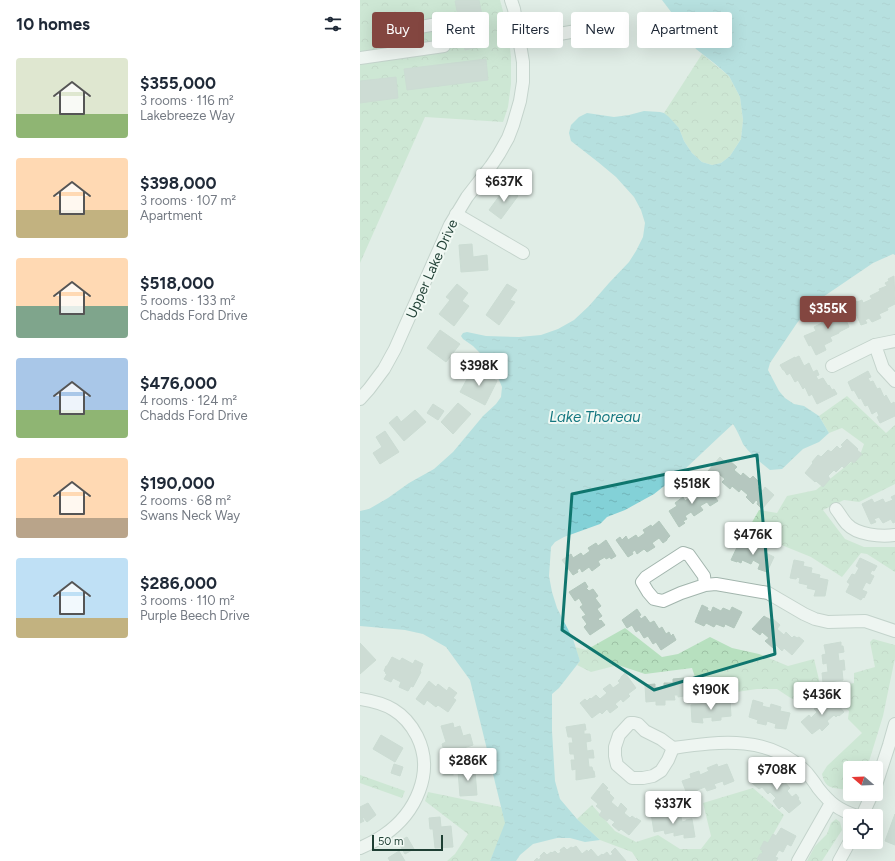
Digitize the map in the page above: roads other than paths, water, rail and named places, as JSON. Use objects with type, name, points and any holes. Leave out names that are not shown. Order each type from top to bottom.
[{"type":"street","name":"Upper Lake Drive","points":[[511,0],[515,12]]},
{"type":"street","name":"Upper Lake Drive","points":[[360,399],[384,369],[396,350],[456,214],[491,166],[508,138],[520,101],[523,82],[521,48]]},
{"type":"street","points":[[360,58],[395,53]]},
{"type":"street","points":[[456,214],[523,253]]},
{"type":"street","points":[[832,366],[875,345],[895,341]]},
{"type":"street","points":[[875,345],[883,368],[895,381]]},
{"type":"street","points":[[836,509],[847,525],[859,532],[890,536],[895,535]]},
{"type":"street","points":[[705,585],[704,576],[689,555],[684,553],[646,577],[642,582],[654,599],[663,601],[705,585],[716,584],[768,593],[815,619],[828,622],[865,621],[895,631]]},
{"type":"street","points":[[360,699],[375,701],[387,706],[398,712],[406,720],[414,730],[420,742],[424,766],[424,778],[416,799],[407,813],[386,834],[372,843],[360,848]]},
{"type":"street","points":[[673,748],[661,772],[653,776],[643,778],[632,778],[617,765],[615,756],[615,746],[619,736],[630,723],[638,724],[646,731],[661,739],[673,748],[716,742],[752,745],[771,749],[784,755],[797,764],[808,774],[831,803],[843,810]]},
{"type":"street","points":[[883,763],[895,724]]},
{"type":"street","points":[[798,861],[831,803]]},
{"type":"street","points":[[839,861],[846,849]]},
{"type":"water","name":"Lake Thoreau","points":[[662,0],[895,0],[895,255],[893,254],[873,263],[820,299],[797,323],[770,363],[768,370],[779,391],[785,398],[794,404],[804,406],[819,416],[829,433],[819,442],[803,449],[782,469],[770,470],[746,448],[733,424],[685,469],[654,494],[625,510],[607,517],[600,524],[564,537],[555,542],[551,547],[549,576],[552,592],[557,608],[573,639],[580,661],[559,688],[552,694],[552,731],[555,781],[560,799],[577,819],[600,840],[585,842],[570,838],[557,838],[533,844],[520,855],[516,861],[490,861],[505,823],[470,680],[446,647],[423,634],[405,630],[360,626],[360,511],[369,509],[434,469],[453,452],[501,397],[502,387],[497,375],[482,355],[463,339],[461,336],[463,333],[467,332],[486,336],[519,337],[541,335],[558,329],[574,320],[589,306],[629,262],[636,251],[643,237],[645,223],[641,210],[634,197],[616,177],[571,141],[569,133],[571,125],[579,117],[587,113],[614,117],[644,111],[664,113],[679,128],[684,141],[692,153],[702,162],[712,165],[721,163],[730,156],[741,139],[743,120],[740,97],[729,76],[695,48],[732,48],[732,12],[671,12]]}]
